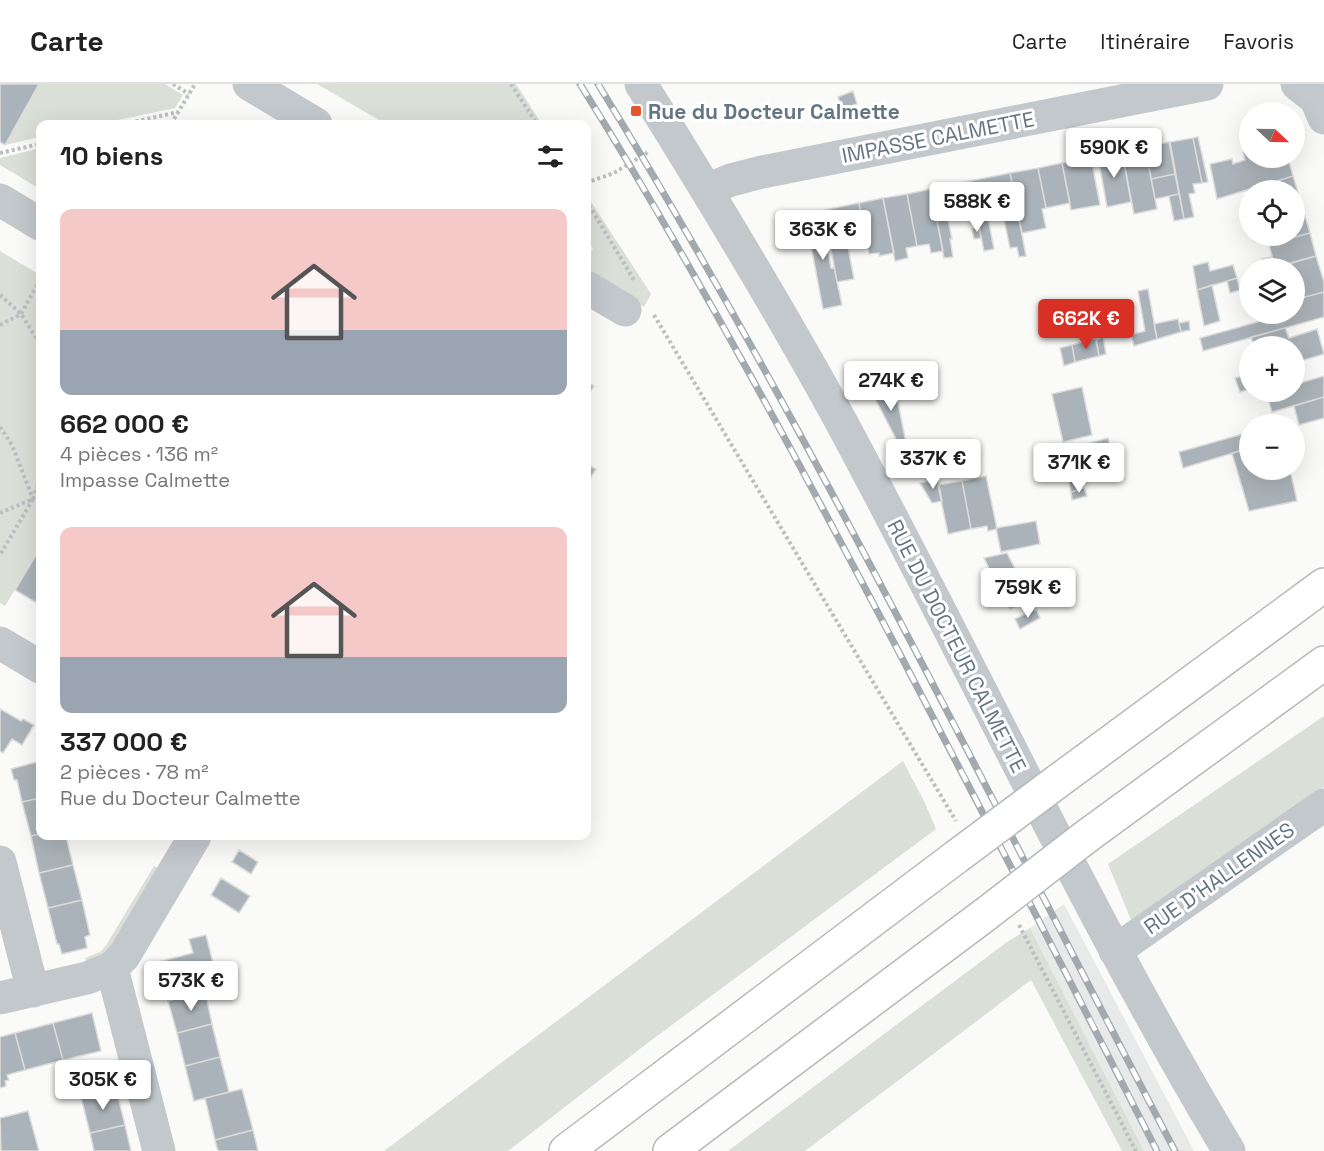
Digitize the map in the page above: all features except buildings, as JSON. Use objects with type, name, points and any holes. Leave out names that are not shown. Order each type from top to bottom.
[{"type":"highway","points":[[566,1151],[958,841],[1058,781],[1324,585]]},
{"type":"highway","points":[[670,1151],[1087,836],[1324,663]]},
{"type":"street","points":[[249,84],[309,120]]},
{"type":"street","name":"RUE DU DOCTEUR CALMETTE","points":[[640,84],[757,274],[837,415],[1115,951],[1229,1151]]},
{"type":"street","name":"IMPASSE CALMETTE","points":[[707,190],[731,180],[762,172],[1207,84]]},
{"type":"street","points":[[1297,84],[1316,99],[1324,118]]},
{"type":"street","points":[[0,200],[36,222]]},
{"type":"street","points":[[591,288],[638,302]]},
{"type":"street","points":[[0,643],[36,665]]},
{"type":"street","name":"RUE D'HALLENNES","points":[[1115,951],[1324,805]]},
{"type":"street","points":[[0,998],[87,978],[112,968],[124,956],[193,840]]},
{"type":"street","points":[[0,862],[33,991]]},
{"type":"street","points":[[112,968],[159,1151]]},
{"type":"path","points":[[173,84],[189,94]]},
{"type":"path","points":[[173,120],[195,84]]},
{"type":"path","points":[[511,84],[534,120]]},
{"type":"path","points":[[142,120],[178,112]]},
{"type":"path","points":[[591,181],[614,173],[673,137]]},
{"type":"path","points":[[0,153],[36,145]]},
{"type":"path","points":[[591,210],[638,302],[958,841]]},
{"type":"path","points":[[0,325],[21,314],[36,287]]},
{"type":"path","points":[[0,295],[21,314],[36,337]]},
{"type":"path","points":[[0,427],[12,445],[33,499]]},
{"type":"path","points":[[0,555],[36,490]]},
{"type":"path","points":[[0,513],[33,499]]},
{"type":"path","points":[[1019,925],[1136,1151]]},
{"type":"shaded area","points":[[39,84],[165,84],[183,95],[175,108],[118,120],[36,120],[36,138],[5,145]]},
{"type":"shaded area","points":[[317,84],[516,84],[539,120],[379,120]]},
{"type":"shaded area","points":[[36,149],[36,187],[0,165],[0,158]]},
{"type":"shaded area","points":[[591,202],[651,294],[644,307],[591,275],[593,248],[591,246]]},
{"type":"shaded area","points":[[0,251],[36,273],[36,555],[5,606],[0,603]]},
{"type":"shaded area","points":[[1324,716],[1324,787],[1131,920],[1108,864]]},
{"type":"shaded area","points":[[903,761],[936,829],[645,1045],[508,1151],[384,1151]]},
{"type":"shaded area","points":[[154,866],[162,871],[114,950],[87,966],[85,958],[100,952],[105,947]]},
{"type":"shaded area","points":[[1064,904],[1194,1151],[1144,1151],[1030,928]]},
{"type":"shaded area","points":[[1030,928],[1144,1151],[1122,1151],[1031,980],[805,1151],[728,1151],[1007,942]]},
{"type":"railway","points":[[580,84],[665,225],[786,440],[864,585],[1157,1151]]},
{"type":"railway","points":[[598,84],[676,214],[824,479],[1175,1151]]},
{"type":"place","name":"Rue du Docteur Calmette","points":[[636,111]]}]
